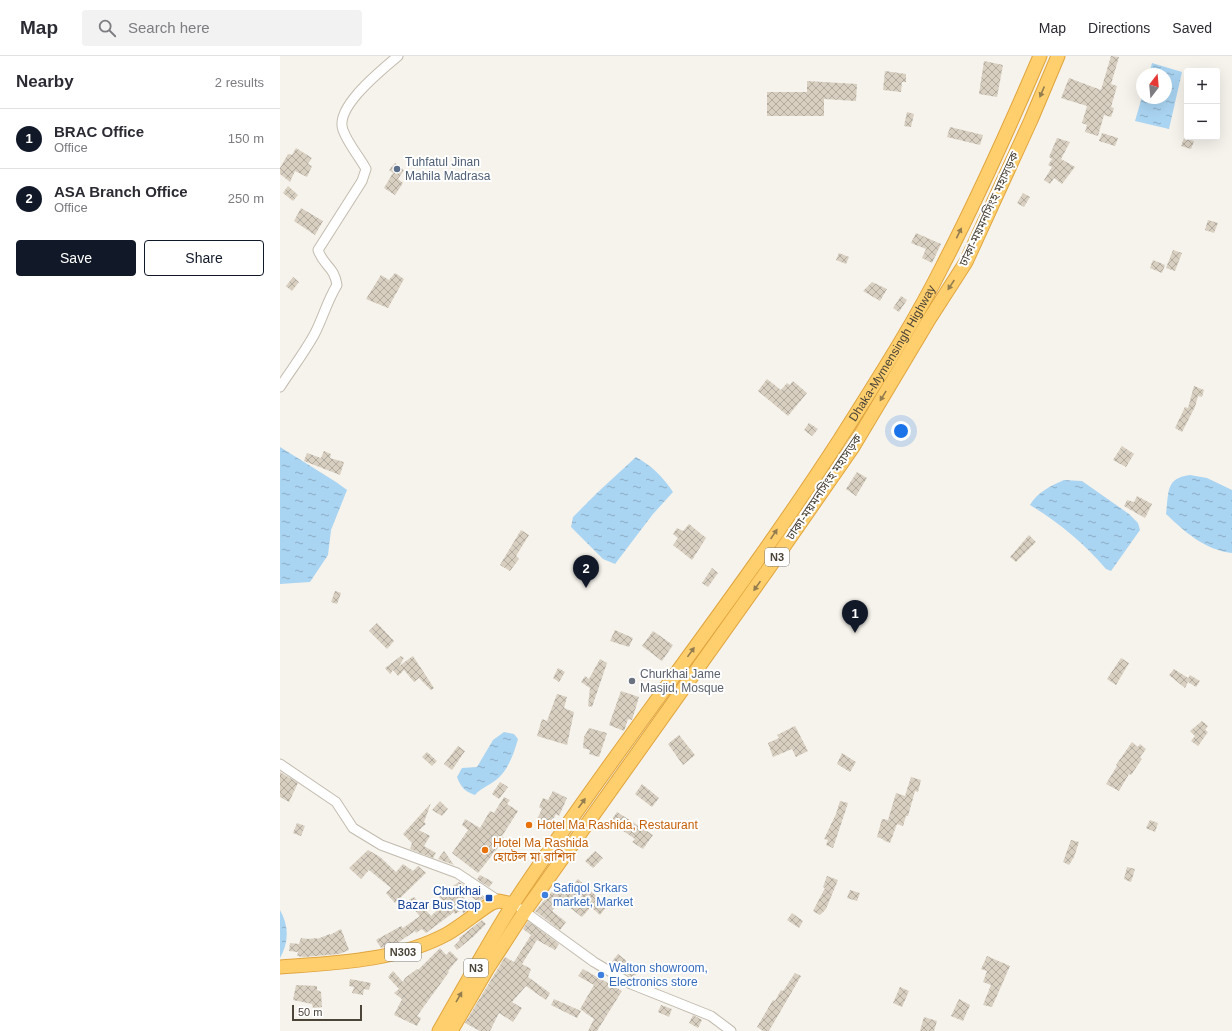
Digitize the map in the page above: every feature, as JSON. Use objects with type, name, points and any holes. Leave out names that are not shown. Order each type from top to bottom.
[{"type":"highway","name":"Dhaka-Mymensingh Highway","points":[[513,904],[578,808],[755,563],[839,440],[916,314],[943,265],[1018,109],[1040,56]]},
{"type":"highway","name":"ঢাকা-ময়মনসিংহ মহাসড়ক","points":[[452,1031],[488,968],[525,911],[769,568],[853,447],[930,318],[966,262],[1031,120],[1058,56]]},
{"type":"highway","points":[[499,901],[513,904]]},
{"type":"highway","name":"N303","points":[[280,966],[336,963],[402,952],[447,934],[488,905],[499,901]]},
{"type":"highway","name":"N3","points":[[439,1031],[513,904]]},
{"type":"street","points":[[280,388],[313,337],[323,317],[329,298],[337,285],[336,273],[322,260],[318,250],[362,181],[366,170],[342,128],[342,120],[351,102],[366,84],[398,56]]},
{"type":"street","points":[[280,764],[336,802],[353,828],[381,845],[457,873],[499,901]]},
{"type":"street","points":[[513,904],[525,911],[594,962],[631,984],[711,1016],[731,1031]]},
{"type":"water","points":[[1152,63],[1169,68],[1151,68]]},
{"type":"water","points":[[1172,69],[1182,72],[1169,129],[1135,121],[1140,104],[1172,104]]},
{"type":"water","points":[[280,447],[347,490],[331,530],[328,555],[310,582],[280,584]]},
{"type":"water","points":[[636,457],[657,472],[673,492],[653,514],[615,564],[603,559],[571,527],[573,517]]},
{"type":"water","points":[[1190,475],[1207,478],[1232,490],[1232,553],[1204,544],[1188,533],[1166,514],[1168,493],[1172,483],[1176,479]]},
{"type":"water","points":[[1064,480],[1082,481],[1129,514],[1138,523],[1140,530],[1111,571],[1106,569],[1089,550],[1070,534],[1030,505],[1040,493]]},
{"type":"water","points":[[504,732],[514,734],[518,739],[504,772],[496,780],[475,795],[468,792],[462,786],[457,777],[462,768],[477,767],[493,740]]},
{"type":"water","points":[[280,910],[285,922],[287,934],[285,946],[280,958]]},
{"type":"building","points":[[1111,56],[1119,57],[1111,84],[1117,86],[1111,107],[1114,108],[1111,117],[1104,115],[1098,136],[1085,132],[1087,125],[1082,123],[1087,106],[1061,98],[1069,78],[1101,90]]},
{"type":"building","points":[[984,61],[1003,65],[997,97],[979,94]]},
{"type":"building","points":[[885,71],[906,74],[906,82],[902,82],[901,92],[883,90]]},
{"type":"building","points":[[807,81],[857,84],[856,101],[824,99],[824,116],[767,116],[767,92],[807,92]]},
{"type":"building","points":[[907,112],[914,114],[911,127],[904,126]]},
{"type":"building","points":[[950,127],[983,135],[980,145],[947,137]]},
{"type":"building","points":[[1102,133],[1118,138],[1115,146],[1099,141]]},
{"type":"building","points":[[1057,138],[1070,142],[1061,159],[1075,167],[1062,184],[1054,178],[1050,184],[1044,180],[1052,167],[1048,165],[1052,159],[1049,157]]},
{"type":"building","points":[[1184,138],[1184,140],[1194,141],[1191,149],[1181,146]]},
{"type":"building","points":[[296,148],[312,158],[308,164],[312,166],[307,177],[295,171],[290,182],[280,174],[280,168],[288,154],[292,155]]},
{"type":"building","points":[[395,163],[404,170],[398,179],[403,183],[395,195],[384,188],[393,173],[389,170]]},
{"type":"building","points":[[288,186],[298,195],[293,201],[283,193]]},
{"type":"building","points":[[1023,193],[1030,197],[1024,207],[1017,203]]},
{"type":"building","points":[[301,208],[323,221],[315,235],[294,221]]},
{"type":"building","points":[[1208,220],[1218,223],[1214,233],[1205,230]]},
{"type":"building","points":[[916,233],[941,244],[932,263],[922,258],[926,249],[911,243]]},
{"type":"building","points":[[1173,250],[1182,253],[1175,271],[1166,268]]},
{"type":"building","points":[[839,253],[849,257],[846,264],[836,260]]},
{"type":"building","points":[[1153,260],[1165,265],[1162,273],[1150,268]]},
{"type":"building","points":[[395,273],[404,279],[388,308],[366,299],[381,275],[389,280]]},
{"type":"building","points":[[293,277],[299,282],[292,291],[286,286]]},
{"type":"building","points":[[872,282],[887,289],[880,301],[863,291]]},
{"type":"building","points":[[901,296],[907,300],[899,312],[893,308]]},
{"type":"building","points":[[767,379],[781,390],[787,383],[790,385],[793,381],[807,393],[788,416],[758,391]]},
{"type":"building","points":[[1194,386],[1204,390],[1202,397],[1198,396],[1195,407],[1182,432],[1175,428],[1185,407],[1188,408]]},
{"type":"building","points":[[809,423],[818,429],[812,436],[804,430]]},
{"type":"building","points":[[1122,446],[1134,454],[1126,467],[1113,460]]},
{"type":"building","points":[[324,451],[331,454],[330,458],[344,462],[340,475],[304,461],[307,453],[321,458]]},
{"type":"building","points":[[857,472],[867,478],[856,496],[846,489]]},
{"type":"building","points":[[1137,496],[1152,504],[1145,518],[1124,506],[1127,500],[1134,502]]},
{"type":"building","points":[[689,524],[706,538],[692,560],[673,545],[678,538],[673,534],[677,528],[683,531]]},
{"type":"building","points":[[521,530],[529,535],[516,556],[519,559],[510,571],[500,565]]},
{"type":"building","points":[[1029,535],[1036,542],[1016,562],[1010,557]]},
{"type":"building","points":[[712,568],[718,573],[708,587],[702,583]]},
{"type":"building","points":[[335,591],[341,593],[337,604],[331,602]]},
{"type":"building","points":[[377,623],[394,641],[387,649],[369,631]]},
{"type":"building","points":[[615,630],[633,638],[629,647],[610,641]]},
{"type":"building","points":[[653,631],[673,645],[662,661],[642,646]]},
{"type":"building","points":[[401,656],[404,658],[399,666],[413,656],[434,688],[431,690],[419,678],[414,682],[404,670],[398,676],[393,670],[390,674],[385,668]]},
{"type":"building","points":[[1121,658],[1129,663],[1116,685],[1107,679]]},
{"type":"building","points":[[600,659],[607,663],[592,707],[588,706],[590,688],[581,682],[585,676],[589,679]]},
{"type":"building","points":[[558,668],[565,672],[559,682],[553,678]]},
{"type":"building","points":[[1174,669],[1188,678],[1190,675],[1200,681],[1196,687],[1188,682],[1185,688],[1169,675]]},
{"type":"building","points":[[621,691],[639,697],[632,720],[628,719],[624,731],[609,725]]},
{"type":"building","points":[[557,694],[567,697],[564,708],[574,712],[567,745],[537,736],[542,719],[547,721]]},
{"type":"building","points":[[1202,721],[1208,726],[1205,730],[1208,732],[1198,746],[1191,741],[1195,736],[1190,731]]},
{"type":"building","points":[[795,726],[808,751],[796,757],[792,749],[773,757],[768,743],[779,738],[777,735]]},
{"type":"building","points":[[589,728],[607,733],[599,757],[589,754],[590,750],[583,748],[584,737]]},
{"type":"building","points":[[679,735],[695,755],[683,765],[668,744]]},
{"type":"building","points":[[1132,742],[1138,747],[1140,744],[1146,749],[1140,757],[1142,759],[1131,775],[1129,774],[1119,791],[1106,784],[1117,766],[1116,765]]},
{"type":"building","points":[[458,746],[465,751],[452,770],[444,764]]},
{"type":"building","points":[[427,752],[437,761],[432,766],[422,757]]},
{"type":"building","points":[[842,753],[856,762],[850,772],[837,764]]},
{"type":"building","points":[[280,772],[298,783],[289,802],[280,797]]},
{"type":"building","points":[[911,777],[921,780],[918,792],[915,791],[908,816],[906,816],[903,826],[897,824],[890,843],[877,837],[882,819],[888,820],[896,793],[905,796]]},
{"type":"building","points":[[500,782],[508,787],[499,799],[492,794]]},
{"type":"building","points":[[642,784],[659,798],[652,807],[635,794]]},
{"type":"building","points":[[553,791],[567,798],[559,816],[556,814],[549,827],[536,821],[542,809],[539,807],[543,798],[548,800]]},
{"type":"building","points":[[504,797],[510,800],[507,804],[518,811],[502,836],[505,839],[478,873],[452,853],[468,830],[462,825],[465,819],[480,828],[490,811],[494,813]]},
{"type":"building","points":[[440,801],[448,809],[442,816],[432,810]]},
{"type":"building","points":[[840,801],[848,803],[833,848],[826,845],[828,840],[824,839],[836,814]]},
{"type":"building","points":[[431,803],[424,822],[426,824],[419,830],[430,836],[424,846],[436,853],[433,858],[410,849],[412,843],[403,834]]},
{"type":"building","points":[[617,812],[653,835],[643,849],[632,842],[635,839],[610,822]]},
{"type":"building","points":[[1150,820],[1158,823],[1155,832],[1146,828]]},
{"type":"building","points":[[297,823],[305,826],[301,836],[293,833]]},
{"type":"building","points":[[1071,840],[1079,842],[1074,857],[1069,865],[1063,862]]},
{"type":"building","points":[[368,850],[380,857],[396,872],[403,864],[413,871],[418,866],[426,873],[395,903],[386,893],[391,888],[369,870],[361,879],[349,868]]},
{"type":"building","points":[[444,851],[454,865],[438,859]]},
{"type":"building","points":[[595,851],[603,858],[593,868],[585,861]]},
{"type":"building","points":[[1127,867],[1135,869],[1131,882],[1124,879]]},
{"type":"building","points":[[480,875],[493,882],[489,887],[477,879]]},
{"type":"building","points":[[827,876],[838,880],[826,909],[820,915],[813,911],[825,888],[823,887]]},
{"type":"building","points":[[578,879],[607,906],[600,915],[591,907],[582,917],[561,901],[552,911],[566,922],[560,930],[535,911],[556,887],[565,895]]},
{"type":"building","points":[[459,882],[484,898],[479,902],[460,890],[470,908],[467,911],[463,913],[462,910],[455,914],[454,912],[426,933],[422,929],[416,933],[415,931],[396,944],[381,948],[376,940],[401,926],[403,928],[420,916],[407,901],[414,897],[431,916],[445,903],[438,896]]},
{"type":"building","points":[[850,890],[860,893],[857,901],[847,898]]},
{"type":"building","points":[[792,913],[803,921],[799,928],[787,920]]},
{"type":"building","points":[[482,920],[486,924],[457,950],[454,946],[460,940],[459,938]]},
{"type":"building","points":[[528,921],[559,944],[555,950],[537,940],[522,964],[531,969],[528,977],[550,993],[546,1000],[526,986],[512,1002],[522,1008],[513,1022],[499,1013],[490,1031],[480,1031],[465,1023],[505,957],[514,962],[531,935],[523,929]]},
{"type":"building","points":[[341,929],[349,950],[339,954],[304,957],[297,956],[298,952],[289,951],[290,943],[299,944],[301,938],[317,939],[330,935]]},
{"type":"building","points":[[440,948],[446,955],[450,951],[458,959],[417,1016],[421,1018],[417,1026],[394,1015],[402,999],[394,993],[399,989],[388,977],[393,971],[403,982],[405,978],[417,969],[418,970]]},
{"type":"building","points":[[618,954],[639,971],[633,978],[610,964]]},
{"type":"building","points":[[987,956],[1010,966],[992,1007],[983,1005],[991,985],[983,982],[987,971],[981,969]]},
{"type":"building","points":[[583,969],[622,991],[597,1031],[588,1031],[594,1019],[580,1009],[594,985],[578,976]]},
{"type":"building","points":[[795,973],[801,976],[769,1031],[763,1031],[757,1027],[773,1000],[775,1001],[781,990],[783,991]]},
{"type":"building","points":[[350,979],[371,983],[369,990],[364,989],[363,995],[352,993],[354,987],[349,986]]},
{"type":"building","points":[[296,985],[317,986],[317,990],[321,992],[322,1007],[313,1008],[312,1004],[293,1000]]},
{"type":"building","points":[[900,987],[909,991],[902,1007],[893,1003]]},
{"type":"building","points":[[554,999],[581,1011],[577,1018],[551,1005]]},
{"type":"building","points":[[959,999],[970,1005],[963,1021],[951,1016]]},
{"type":"building","points":[[661,1005],[672,1009],[669,1017],[658,1012]]},
{"type":"building","points":[[693,1015],[702,1020],[698,1028],[689,1023]]},
{"type":"building","points":[[924,1017],[937,1021],[934,1031],[920,1031]]},
{"type":"place","name":"Tuhfatul Jinan Mahila Madrasa","points":[[397,169]]},
{"type":"place","name":"ASA Branch Office","points":[[586,588]]},
{"type":"place","name":"BRAC Office","points":[[855,633]]},
{"type":"place","name":"Churkhai Jame Masjid, Mosque","points":[[632,681]]},
{"type":"place","name":"Hotel Ma Rashida, Restaurant","points":[[529,825]]},
{"type":"place","name":"Hotel Ma Rashida হোটেল মা রাশিদা","points":[[485,850]]},
{"type":"place","name":"Safiqol Srkars market, Market","points":[[545,895]]},
{"type":"place","name":"Churkhai Bazar Bus Stop","points":[[489,898]]},
{"type":"place","name":"Walton showroom, Electronics store","points":[[601,975]]}]
